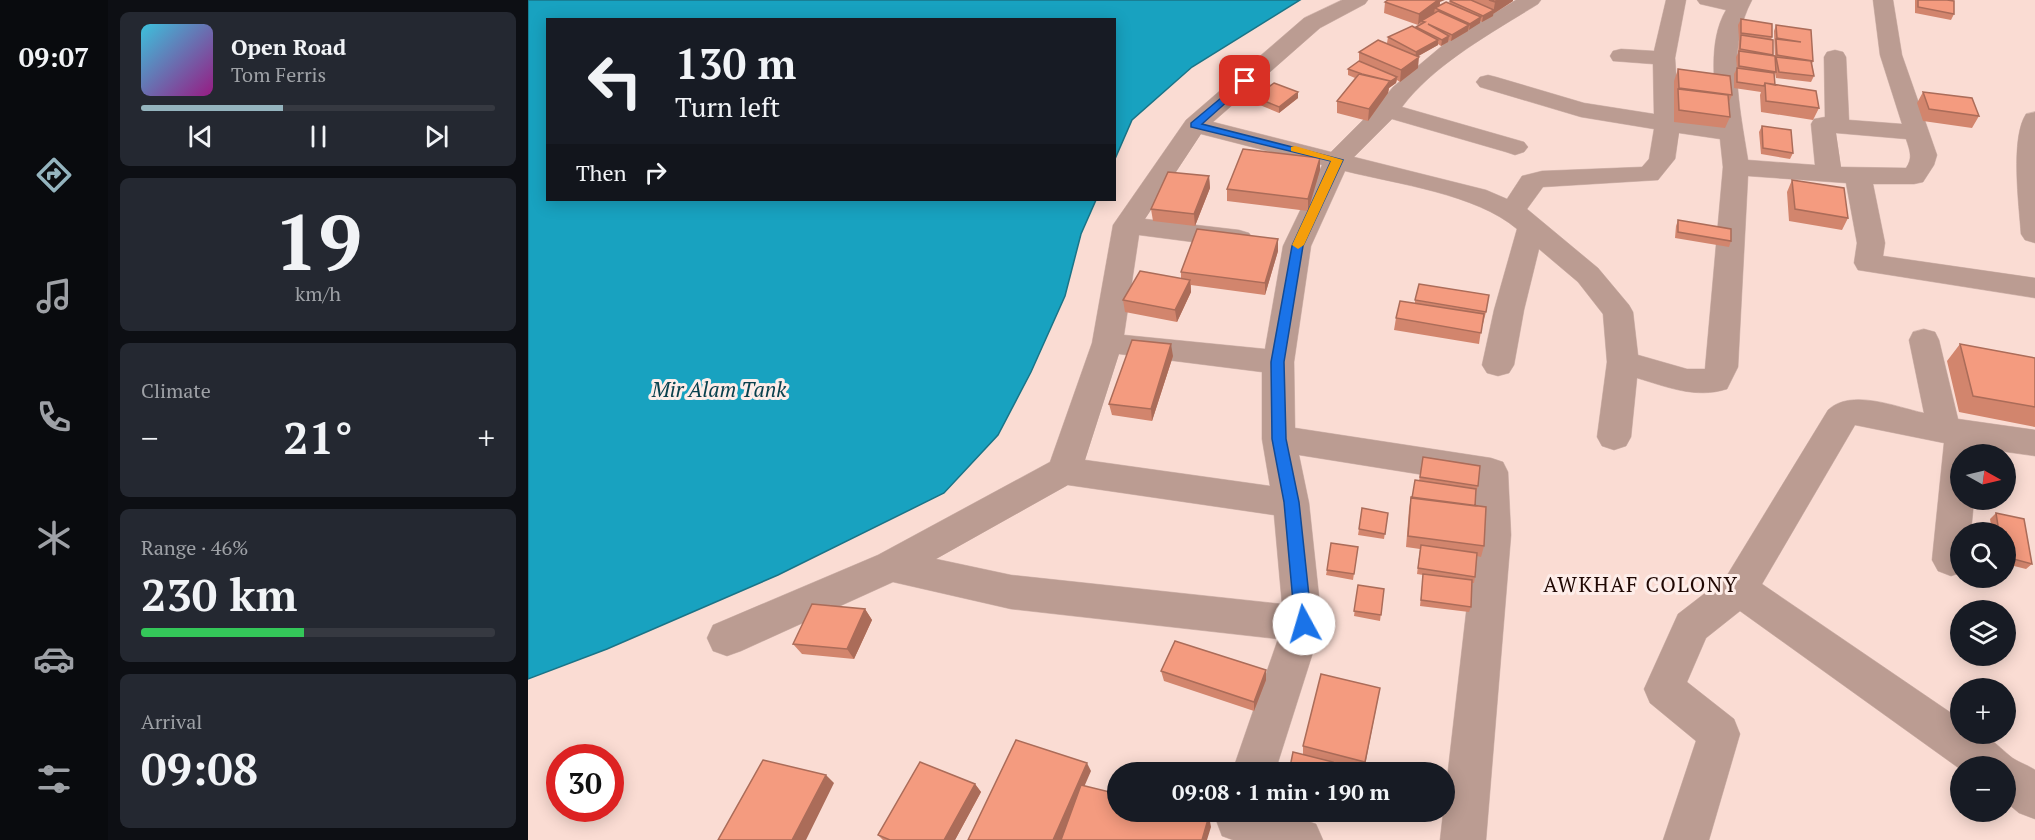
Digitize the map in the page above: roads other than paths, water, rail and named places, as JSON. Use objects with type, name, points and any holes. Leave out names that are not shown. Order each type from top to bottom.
[{"type":"street","points":[[1064,471],[1107,343],[1127,225],[1195,125],[1312,23],[1358,0]]},
{"type":"street","points":[[1257,762],[1304,624],[1292,502],[1279,439],[1278,244],[1337,160],[1387,110],[1401,92],[1457,45],[1531,0]]},
{"type":"street","points":[[1498,365],[1509,310],[1521,220],[1532,182],[1542,179],[1649,174],[1657,168],[1663,158],[1664,58],[1676,0]]},
{"type":"street","points":[[1623,362],[1687,381],[1716,381],[1722,367],[1736,167],[1727,80],[1727,41],[1740,3],[1707,0]]},
{"type":"street","points":[[1736,167],[1858,176],[1914,176],[1924,155],[1891,55],[1883,0]]},
{"type":"street","points":[[1620,56],[1664,58]]},
{"type":"street","points":[[1835,57],[1837,126]]},
{"type":"street","points":[[1488,82],[1581,110],[1732,134]]},
{"type":"street","points":[[1387,110],[1515,147]]},
{"type":"street","points":[[2035,119],[2030,140],[2031,199],[2035,234]]},
{"type":"street","points":[[1829,174],[1823,124],[1917,133]]},
{"type":"street","points":[[1195,125],[1477,196],[1521,220],[1588,275],[1618,312],[1623,362],[1614,437]]},
{"type":"street","points":[[1858,176],[1871,243],[1868,263],[2035,288]]},
{"type":"street","points":[[1127,225],[1278,244]]},
{"type":"street","points":[[1924,340],[1953,431],[1952,522]]},
{"type":"street","points":[[1107,343],[1278,362]]},
{"type":"street","points":[[1686,840],[1719,734],[1664,689],[1692,626],[1739,589],[1840,419],[1847,412],[1865,413],[1953,431],[2035,443]]},
{"type":"street","points":[[1279,439],[1491,472],[1493,535],[1463,840]]},
{"type":"street","points":[[727,638],[891,566],[1064,471],[1292,502]]},
{"type":"street","points":[[891,566],[1011,592],[1304,624]]},
{"type":"street","points":[[1739,589],[1978,756]]},
{"type":"street","points":[[2016,783],[2035,797]]},
{"type":"street","points":[[1237,824],[1300,840]]},
{"type":"water","name":"Mir Alam Tank","points":[[528,0],[1300,0],[1192,67],[1132,120],[1116,157],[1116,18],[546,18],[546,201],[1096,201],[1081,234],[1065,296],[1031,372],[998,435],[944,493],[778,575],[607,649],[528,679]]},
{"type":"district","name":"AWKHAF COLONY","points":[[1641,585]]}]
